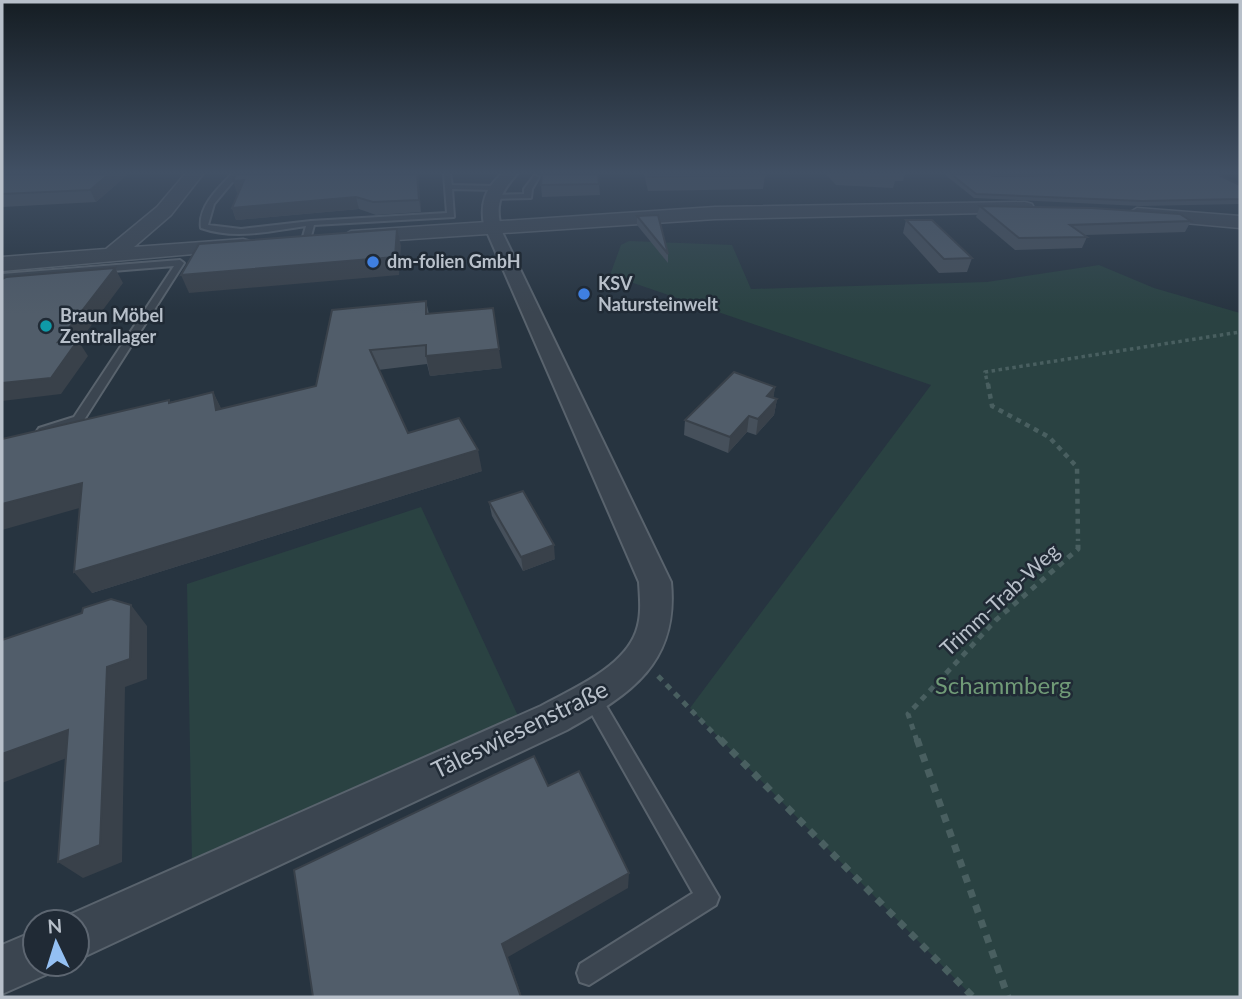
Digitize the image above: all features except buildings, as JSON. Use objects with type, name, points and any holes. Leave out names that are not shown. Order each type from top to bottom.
[{"type":"street","points":[[119,255],[154,221]]},
{"type":"street","points":[[160,233],[161,221]]},
{"type":"street","points":[[2,264],[229,246],[379,221]]},
{"type":"street","name":"Täleswiesenstraße","points":[[91,930],[554,719],[621,679],[640,658],[652,637],[658,599],[655,582],[499,221]]},
{"type":"street","points":[[160,233],[178,242],[229,246]]},
{"type":"street","points":[[119,255],[145,248],[160,233]]},
{"type":"street","points":[[2,970],[21,961]]},
{"type":"lane","points":[[204,221],[204,226],[214,231],[232,232],[309,231],[401,221]]},
{"type":"lane","points":[[2,277],[180,264],[78,419],[27,436]]},
{"type":"lane","points":[[589,973],[708,897],[592,698]]},
{"type":"path","name":"Trimm-Trab-Weg","points":[[1008,997],[908,714],[996,620],[1078,549],[1077,467],[1049,438],[992,406],[985,372],[1240,332]]},
{"type":"path","points":[[640,658],[974,997]]},
{"type":"green space","name":"Schammberg","points":[[629,241],[732,245],[751,289],[987,282],[1099,265],[1154,288],[1240,313],[1240,997],[973,997],[690,708],[931,385],[610,275],[621,245]]},
{"type":"green space","points":[[421,507],[519,718],[192,862],[187,584]]},
{"type":"place","name":"dm-folien GmbH","points":[[373,262]]},
{"type":"place","name":"KSV Natursteinwelt","points":[[584,294]]},
{"type":"place","name":"Braun Möbel Zentrallager","points":[[46,326]]}]
